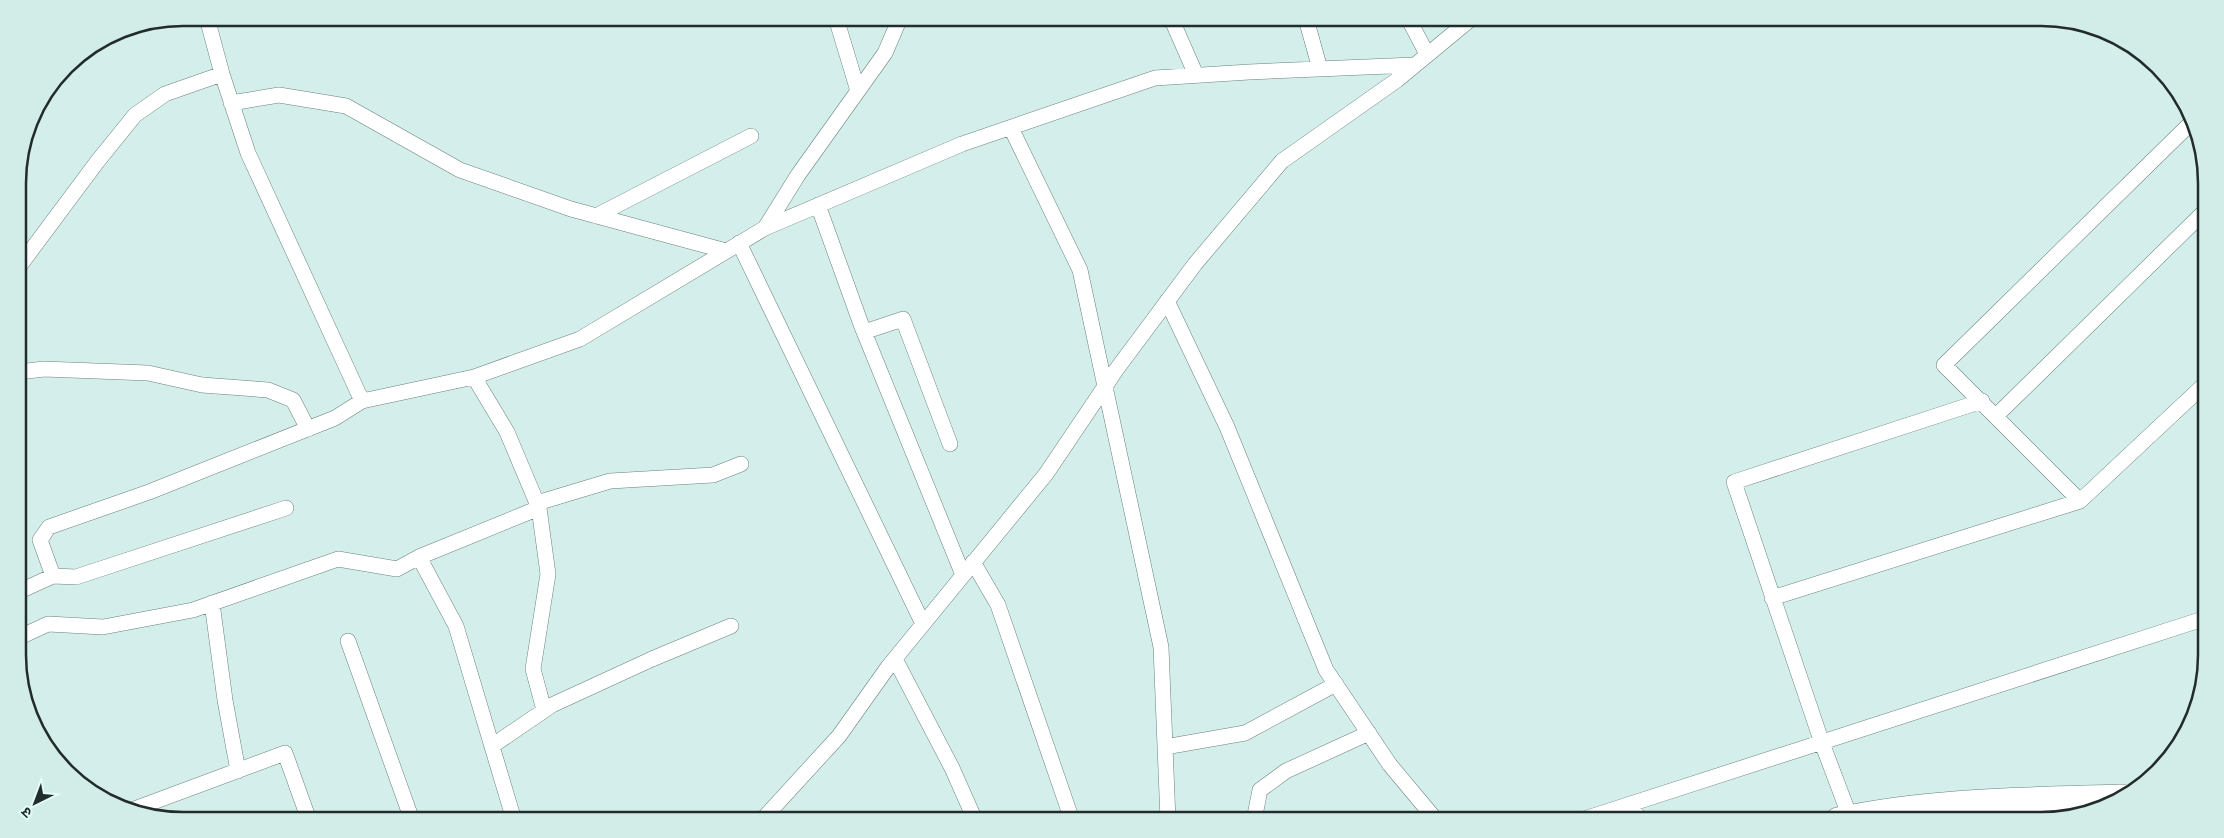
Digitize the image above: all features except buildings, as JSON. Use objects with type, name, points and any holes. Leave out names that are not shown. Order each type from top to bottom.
[{"type":"highway","points":[[1885,811],[1967,802],[2106,798]]},
{"type":"street","points":[[209,26],[222,74],[248,153],[362,401]]},
{"type":"street","points":[[838,26],[858,92]]},
{"type":"street","points":[[765,228],[798,175],[885,53],[897,26]]},
{"type":"street","points":[[1175,26],[1196,75]]},
{"type":"street","points":[[1307,26],[1320,69]]},
{"type":"street","points":[[1412,26],[1427,54]]},
{"type":"street","points":[[770,812],[839,736],[894,659],[1046,474],[1106,385],[1167,301],[1195,264],[1282,161],[1414,65],[1462,26]]},
{"type":"street","points":[[53,576],[40,540],[49,527],[149,492],[308,429],[335,418],[362,401],[474,377],[580,339],[765,228],[962,144],[1156,78],[1414,65]]},
{"type":"street","points":[[27,256],[97,162],[135,115],[165,94],[222,74]]},
{"type":"street","points":[[231,103],[279,95],[346,106],[460,170],[596,216],[726,251]]},
{"type":"street","points":[[2080,501],[1997,415],[1944,365],[2187,127]]},
{"type":"street","points":[[1011,128],[1080,270],[1161,647],[1168,811]]},
{"type":"street","points":[[596,216],[751,136]]},
{"type":"street","points":[[818,205],[864,332],[964,574]]},
{"type":"street","points":[[1997,415],[2198,218]]},
{"type":"street","points":[[739,243],[923,624]]},
{"type":"street","points":[[1167,301],[1226,427],[1326,670],[1390,765],[1427,811]]},
{"type":"street","points":[[864,332],[902,319],[950,444]]},
{"type":"street","points":[[27,371],[44,369],[148,373],[202,385],[268,390],[293,400],[308,429]]},
{"type":"street","points":[[474,377],[507,432],[538,505],[548,574],[533,669],[544,710]]},
{"type":"street","points":[[1772,598],[2080,501],[2198,390]]},
{"type":"street","points":[[1842,811],[1822,743],[1734,482],[1982,402]]},
{"type":"street","points":[[26,634],[48,624],[103,627],[193,610],[338,559],[397,569],[419,557],[538,505],[610,481],[713,475],[741,464]]},
{"type":"street","points":[[26,587],[53,576],[76,577],[286,508]]},
{"type":"street","points":[[419,557],[456,626],[512,812]]},
{"type":"street","points":[[973,562],[998,605],[1069,812]]},
{"type":"street","points":[[212,604],[238,771]]},
{"type":"street","points":[[1610,811],[2198,621]]},
{"type":"street","points":[[492,746],[552,705],[730,626]]},
{"type":"street","points":[[348,641],[409,812]]},
{"type":"street","points":[[894,659],[952,768],[971,812]]},
{"type":"street","points":[[1165,747],[1245,733],[1336,684]]},
{"type":"street","points":[[1256,811],[1260,790],[1286,771],[1369,734]]},
{"type":"street","points":[[143,806],[285,754],[306,812]]},
{"type":"street","points":[[1633,804],[1635,811]]}]
